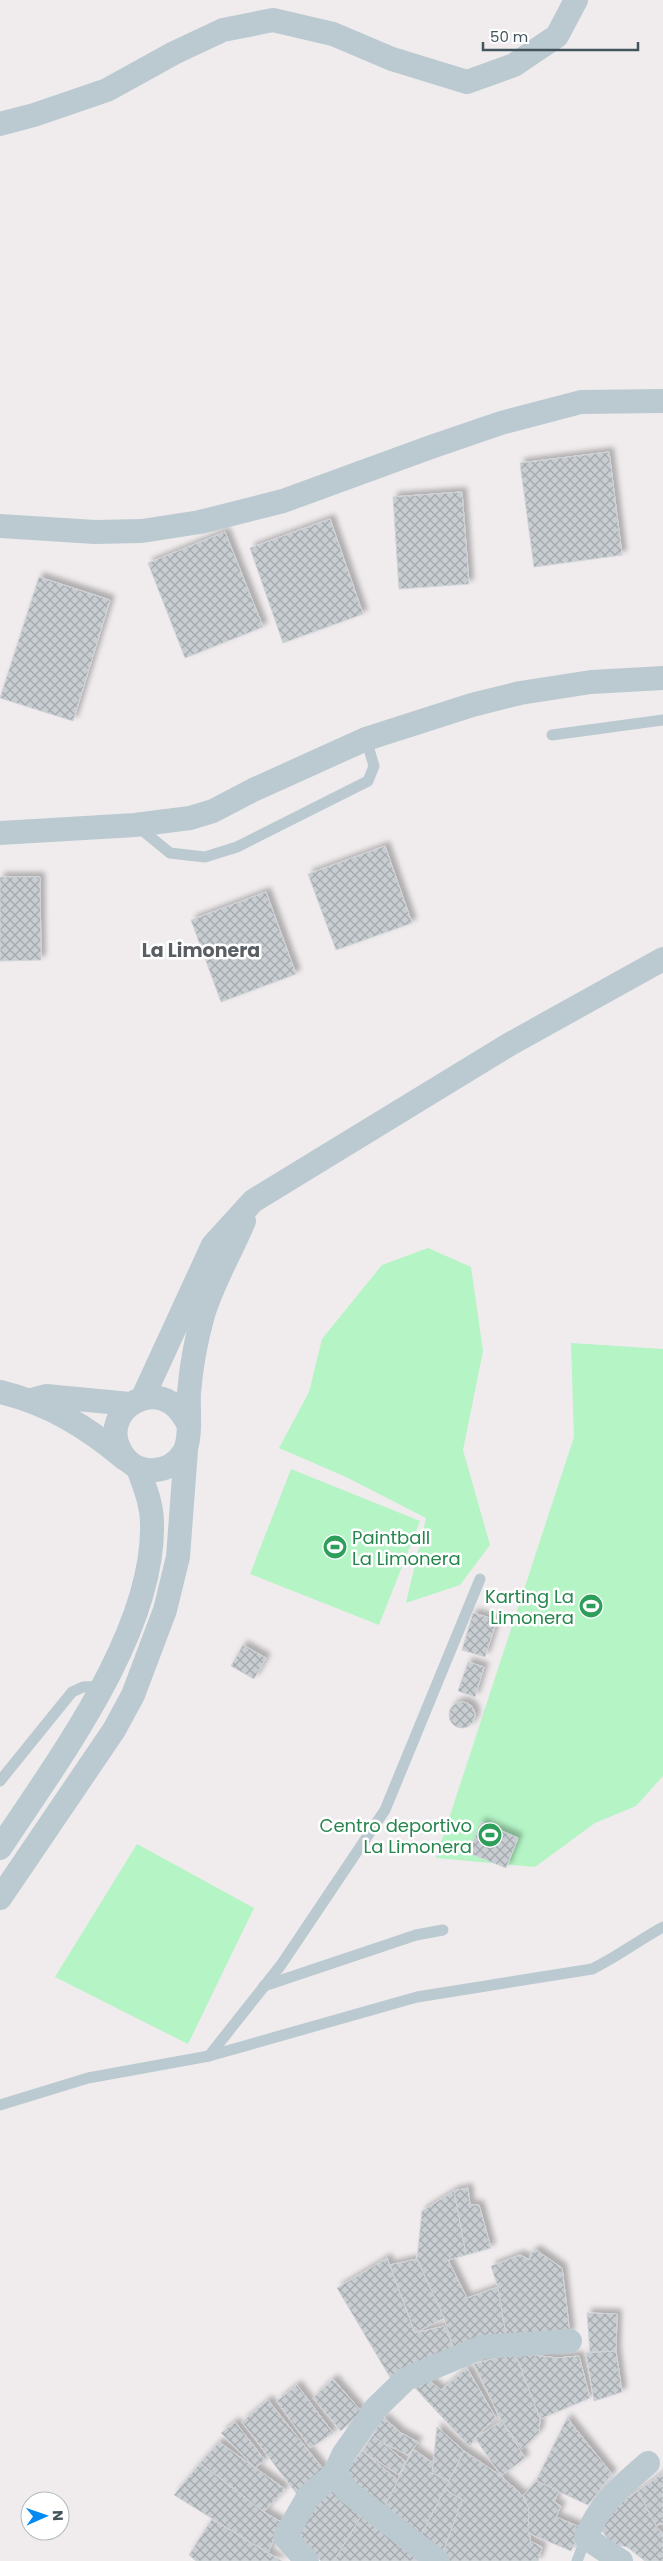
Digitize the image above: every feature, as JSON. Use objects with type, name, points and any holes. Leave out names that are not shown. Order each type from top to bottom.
[{"type":"street","points":[[0,124],[34,115],[107,90],[174,53],[223,30],[273,20],[333,34],[392,59],[467,82],[514,65],[557,36],[576,0]]},
{"type":"street","points":[[0,526],[95,532],[142,531],[200,522],[283,501],[457,438],[581,402],[663,401]]},
{"type":"street","points":[[0,833],[136,825],[190,818],[213,811],[253,790],[366,739],[472,704],[520,693],[591,682],[663,678]]},
{"type":"street","points":[[0,1848],[103,1686],[128,1631],[149,1565],[152,1520],[148,1497],[131,1463],[117,1442],[117,1424],[122,1413],[137,1401],[213,1245],[253,1201],[510,1044],[663,960]]},
{"type":"street","points":[[0,1898],[114,1730],[133,1695],[165,1610],[178,1558],[186,1450],[189,1436],[191,1373],[204,1314],[253,1201]]},
{"type":"street","points":[[0,1392],[30,1399],[78,1424],[131,1463],[160,1470],[180,1459],[186,1450]]},
{"type":"street","points":[[30,1399],[46,1396],[137,1401],[154,1396],[175,1404],[188,1422]]},
{"type":"street","points":[[306,2561],[285,2537],[308,2497],[335,2473],[343,2455],[376,2408],[406,2379],[482,2347],[570,2341]]},
{"type":"street","points":[[620,2561],[586,2538],[606,2500],[648,2463]]},
{"type":"street","points":[[335,2473],[347,2492],[438,2561]]},
{"type":"lane","points":[[552,735],[663,720]]},
{"type":"lane","points":[[136,825],[170,853],[205,857],[237,847],[368,781],[374,766],[366,739]]},
{"type":"lane","points":[[209,2056],[264,1986],[385,1810],[480,1579]]},
{"type":"lane","points":[[0,1781],[72,1692],[83,1687],[103,1686]]},
{"type":"lane","points":[[0,2105],[88,2078],[209,2056],[417,1997],[592,1969],[618,1957],[663,1926]]},
{"type":"lane","points":[[264,1986],[416,1935],[443,1930]]},
{"type":"lane","points":[[577,2561],[586,2538]]},
{"type":"green space","points":[[428,1248],[471,1267],[483,1351],[463,1450],[490,1545],[460,1585],[406,1603],[426,1518],[346,1477],[279,1448],[309,1392],[322,1339],[382,1265]]},
{"type":"green space","name":"Karting La Limonera","points":[[571,1343],[663,1349],[663,1776],[636,1806],[595,1823],[535,1867],[436,1858],[574,1437]]},
{"type":"green space","name":"Paintball La Limonera","points":[[291,1469],[420,1521],[379,1625],[250,1574]]},
{"type":"green space","points":[[137,1844],[254,1908],[188,2044],[55,1977]]},
{"type":"building","points":[[609,452],[622,555],[534,567],[520,463]]},
{"type":"building","points":[[462,492],[469,584],[399,589],[393,497]]},
{"type":"building","points":[[330,519],[363,614],[283,643],[250,548]]},
{"type":"building","points":[[225,532],[263,627],[185,658],[148,563]]},
{"type":"building","points":[[39,577],[110,600],[73,721],[0,698]]},
{"type":"building","points":[[385,846],[412,923],[336,950],[308,874]]},
{"type":"building","points":[[0,877],[40,877],[41,960],[0,961]]},
{"type":"building","points":[[266,892],[296,974],[221,1002],[191,920]]},
{"type":"building","points":[[473,1613],[497,1620],[485,1657],[462,1650]]},
{"type":"building","points":[[243,1645],[266,1658],[254,1679],[231,1666]]},
{"type":"building","points":[[468,1662],[484,1667],[475,1697],[458,1691]]},
{"type":"building","points":[[462,1702],[472,1705],[475,1715],[472,1725],[462,1728],[452,1725],[449,1715],[452,1705]]},
{"type":"building","points":[[481,1822],[518,1838],[506,1868],[469,1853]]},
{"type":"building","points":[[468,2188],[470,2205],[479,2205],[491,2248],[466,2255],[454,2191]]},
{"type":"building","points":[[454,2191],[466,2255],[448,2260],[467,2298],[498,2287],[507,2341],[454,2349],[444,2318],[417,2259],[422,2211]]},
{"type":"building","points":[[536,2250],[562,2268],[570,2334],[507,2341],[498,2287],[491,2266],[520,2255],[530,2260],[530,2254]]},
{"type":"building","points":[[387,2258],[415,2333],[444,2326],[454,2349],[391,2379],[337,2288]]},
{"type":"building","points":[[417,2259],[444,2318],[415,2333],[390,2265]]},
{"type":"building","points":[[587,2313],[617,2314],[616,2351],[590,2352]]},
{"type":"building","points":[[616,2351],[622,2392],[594,2401],[586,2353]]},
{"type":"building","points":[[515,2353],[557,2358],[579,2356],[590,2398],[540,2419]]},
{"type":"building","points":[[515,2353],[540,2419],[539,2432],[522,2449],[500,2418],[474,2364]]},
{"type":"building","points":[[467,2368],[496,2418],[475,2438],[470,2447],[415,2388],[430,2381],[441,2390]]},
{"type":"building","points":[[333,2379],[361,2411],[341,2431],[313,2398]]},
{"type":"building","points":[[297,2385],[333,2433],[310,2448],[277,2401]]},
{"type":"building","points":[[268,2400],[324,2470],[299,2497],[242,2422]]},
{"type":"building","points":[[383,2417],[401,2433],[418,2442],[408,2455],[381,2442],[373,2435]]},
{"type":"building","points":[[567,2418],[612,2474],[588,2505],[536,2481]]},
{"type":"building","points":[[502,2421],[525,2458],[501,2476],[475,2438]]},
{"type":"building","points":[[235,2422],[265,2460],[255,2468],[221,2433]]},
{"type":"building","points":[[437,2427],[464,2451],[449,2481],[432,2473]]},
{"type":"building","points":[[373,2435],[405,2461],[399,2475],[362,2451]]},
{"type":"building","points":[[219,2442],[285,2489],[264,2512],[200,2463]]},
{"type":"building","points":[[413,2449],[433,2463],[432,2473],[449,2481],[419,2539],[385,2506]]},
{"type":"building","points":[[362,2451],[398,2480],[385,2506],[353,2484],[346,2471]]},
{"type":"building","points":[[464,2451],[501,2476],[523,2496],[529,2509],[530,2541],[542,2547],[538,2561],[445,2561],[443,2552],[462,2500],[445,2489]]},
{"type":"building","points":[[200,2463],[264,2512],[281,2522],[268,2553],[174,2495]]},
{"type":"building","points":[[663,2473],[663,2523],[656,2526],[638,2491]]},
{"type":"building","points":[[536,2481],[559,2491],[554,2502],[561,2506],[556,2517],[582,2528],[571,2551],[528,2533],[529,2509],[523,2496]]},
{"type":"building","points":[[327,2487],[362,2515],[334,2561],[321,2561],[297,2533]]},
{"type":"building","points":[[445,2489],[462,2500],[443,2552],[419,2539]]},
{"type":"building","points":[[638,2491],[656,2526],[663,2534],[663,2561],[645,2561],[627,2547],[613,2544],[600,2529],[618,2504]]},
{"type":"building","points":[[362,2515],[423,2561],[334,2561]]},
{"type":"building","points":[[212,2519],[282,2561],[196,2561],[189,2555]]},
{"type":"place","name":"Paintball La Limonera","points":[[335,1547]]},
{"type":"place","name":"Karting La Limonera","points":[[591,1606]]},
{"type":"place","name":"Centro deportivo La Limonera","points":[[490,1835]]},
{"type":"district","name":"La Limonera","points":[[201,950]]}]
